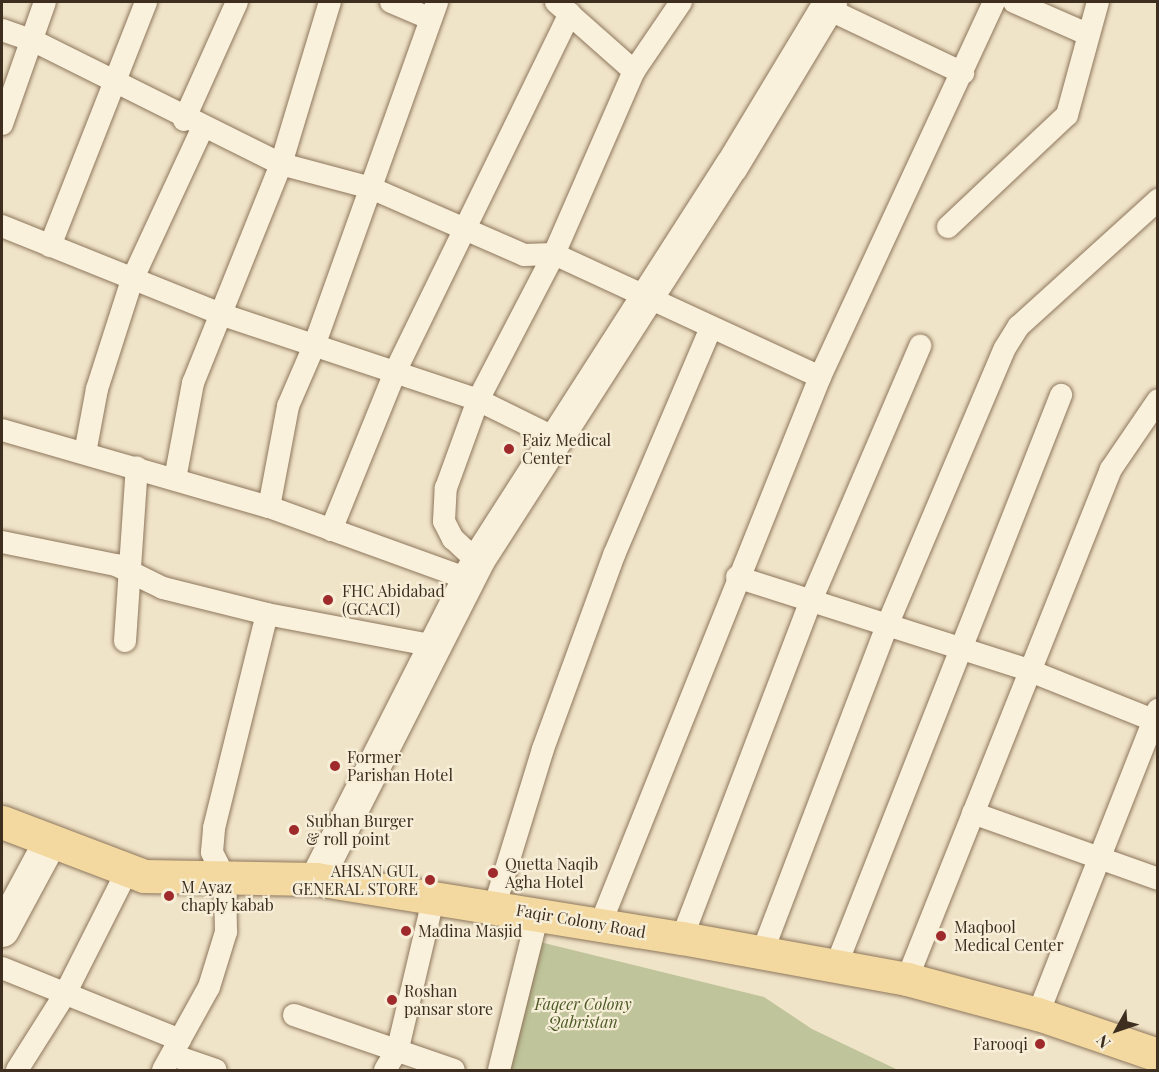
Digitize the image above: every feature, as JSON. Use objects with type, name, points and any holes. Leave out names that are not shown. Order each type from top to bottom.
[{"type":"main road","points":[[316,879],[472,570],[643,297],[731,166],[828,5]]},
{"type":"main road","name":"Faqir Colony Road","points":[[2,822],[144,876],[316,879],[495,905],[907,979],[1038,1014],[1158,1055]]},
{"type":"main road","points":[[2,930],[50,841]]},
{"type":"street","points":[[2,124],[34,41],[45,2]]},
{"type":"street","points":[[50,246],[146,2]]},
{"type":"street","points":[[86,453],[97,389],[132,280],[237,2]]},
{"type":"street","points":[[175,479],[193,383],[223,315],[281,164],[330,2]]},
{"type":"street","points":[[269,507],[288,406],[314,346],[434,10],[392,2]]},
{"type":"street","points":[[472,570],[444,521],[446,488],[478,400],[554,254],[634,71],[681,2]]},
{"type":"street","points":[[600,925],[737,576],[820,377],[994,2]]},
{"type":"street","points":[[1014,2],[1085,33]]},
{"type":"street","points":[[948,227],[1055,131],[1066,115],[1085,33],[1098,2]]},
{"type":"street","points":[[828,5],[963,73]]},
{"type":"street","points":[[331,530],[395,372],[468,230],[563,7],[634,71]]},
{"type":"street","points":[[2,30],[34,41],[116,80],[193,123],[281,164],[370,188],[524,255],[554,254],[820,377]]},
{"type":"street","points":[[762,953],[886,628],[1005,348],[1019,326],[1158,200]]},
{"type":"street","points":[[2,226],[223,315],[478,400],[555,438]]},
{"type":"street","points":[[495,905],[543,749],[614,555],[711,328]]},
{"type":"street","points":[[682,938],[810,603],[920,346]]},
{"type":"street","points":[[836,966],[958,649],[1061,396]]},
{"type":"street","points":[[907,979],[1028,670],[1111,469],[1158,400]]},
{"type":"street","points":[[2,430],[137,467],[269,507],[331,530],[472,570]]},
{"type":"street","points":[[125,641],[126,573],[137,467]]},
{"type":"street","points":[[2,542],[116,565],[126,573],[267,614],[434,646]]},
{"type":"street","points":[[737,576],[886,628],[1028,670],[1155,715],[1038,1014]]},
{"type":"street","points":[[172,1055],[209,987],[226,932],[225,878],[212,852],[214,828],[267,614]]},
{"type":"street","points":[[973,813],[1158,879]]},
{"type":"street","points":[[17,1071],[65,994],[128,871]]},
{"type":"street","points":[[385,1071],[398,1048],[434,896]]},
{"type":"street","points":[[499,1071],[538,914]]},
{"type":"street","points":[[2,969],[65,994],[172,1055],[216,1071]]},
{"type":"street","points":[[294,1015],[398,1048],[454,1071]]},
{"type":"street","points":[[2,1067],[10,1071]]},
{"type":"green space","name":"Faqeer Colony Qabristan","points":[[540,942],[764,997],[812,1029],[898,1070],[510,1070]]},
{"type":"place","name":"Faiz Medical Center","points":[[509,449]]},
{"type":"place","name":"FHC Abidabad (GCACI)","points":[[328,600]]},
{"type":"place","name":"Former Parishan Hotel","points":[[335,766]]},
{"type":"place","name":"Subhan Burger & roll point","points":[[294,830]]},
{"type":"place","name":"Quetta Naqib Agha Hotel","points":[[493,873]]},
{"type":"place","name":"AHSAN GUL GENERAL STORE","points":[[430,880]]},
{"type":"place","name":"M Ayaz chaply kabab","points":[[169,896]]},
{"type":"place","name":"Madina Masjid","points":[[406,931]]},
{"type":"place","name":"Maqbool Medical Center","points":[[941,936]]},
{"type":"place","name":"Roshan pansar store","points":[[392,1000]]},
{"type":"place","name":"Farooqi","points":[[1040,1044]]}]
